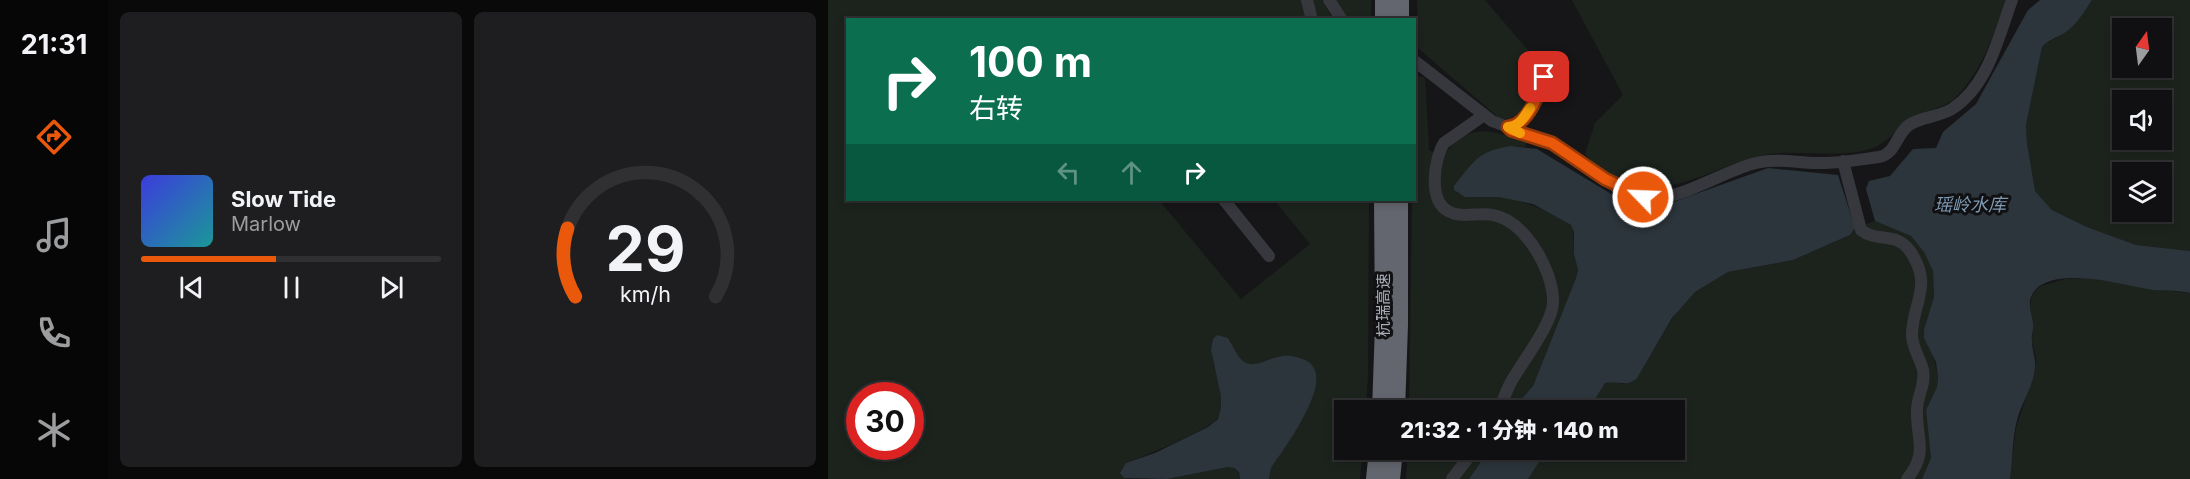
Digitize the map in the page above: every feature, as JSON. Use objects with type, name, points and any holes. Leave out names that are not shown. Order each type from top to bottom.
[{"type":"highway","points":[[1384,0],[1384,18]]},
{"type":"highway","points":[[1400,0],[1400,18]]},
{"type":"highway","name":"杭瑞高速","points":[[1381,400],[1383,201]]},
{"type":"highway","name":"杭瑞高速","points":[[1397,400],[1399,362],[1399,201]]},
{"type":"highway","points":[[1376,479],[1377,460]]},
{"type":"highway","points":[[1391,479],[1393,460]]},
{"type":"street","points":[[1307,0],[1312,18]]},
{"type":"street","points":[[1329,0],[1341,18]]},
{"type":"street","points":[[1416,62],[1491,121],[1552,143],[1616,185],[1635,195],[1652,199],[1669,196],[1763,161],[1823,163],[1886,155],[1910,125],[1949,111],[1978,85],[2012,0]]},
{"type":"street","points":[[1508,127],[1515,126],[1521,121],[1538,96],[1548,65]]},
{"type":"street","points":[[1484,115],[1444,144],[1441,149],[1435,169],[1439,200],[1442,207],[1455,214],[1494,215],[1513,224],[1528,239],[1545,267],[1554,302],[1547,322],[1503,400]]},
{"type":"street","points":[[1843,160],[1861,230],[1869,235],[1890,237],[1901,242],[1910,252],[1921,280],[1922,293],[1912,334],[1924,373],[1917,411],[1921,449],[1915,469],[1907,479]]},
{"type":"street","points":[[1225,201],[1269,256]]},
{"type":"street","points":[[1452,479],[1466,460]]},
{"type":"shaded area","points":[[828,0],[1322,0],[1332,18],[846,18],[846,201],[1160,201],[1241,299],[1310,244],[1275,201],[1369,201],[1367,400],[1334,400],[1334,460],[1362,460],[1360,479],[1269,479],[1271,468],[1306,413],[1313,397],[1280,356],[1260,363],[1245,364],[1239,359],[1228,338],[1212,356],[1221,393],[1220,415],[1215,421],[1192,434],[1126,463],[1124,478],[1127,479],[828,479]]},
{"type":"shaded area","points":[[1333,0],[1371,0],[1371,18],[1348,18]]},
{"type":"shaded area","points":[[1417,0],[1485,0],[1538,62],[1538,84],[1531,99],[1520,113],[1506,119],[1499,118],[1418,48]]},
{"type":"shaded area","points":[[1572,0],[2008,0],[1986,52],[1964,88],[1950,102],[1917,116],[1878,146],[1847,153],[1764,155],[1687,181],[1656,188],[1641,188],[1616,182],[1585,154],[1595,123],[1623,95]]},
{"type":"shaded area","points":[[2092,0],[2190,0],[2190,251],[2136,245],[2087,227],[2052,210],[2035,191],[2026,125],[2042,47],[2067,31]]},
{"type":"shaded area","points":[[1416,75],[1425,78],[1429,150],[1442,158],[1451,146],[1470,133],[1491,132],[1527,142],[1525,147],[1511,146],[1454,186],[1457,193],[1519,201],[1545,211],[1573,228],[1574,254],[1578,270],[1576,278],[1533,386],[1521,400],[1409,400],[1412,201],[1416,201]]},
{"type":"shaded area","points":[[1875,221],[1911,236],[1925,252],[1933,271],[1934,297],[1927,322],[1938,378],[1937,387],[1926,410],[1931,458],[1922,479],[1528,479],[1540,460],[1685,460],[1685,400],[1595,400],[1605,383],[1614,381],[1622,384],[1634,381],[1679,308],[1695,292],[1728,272],[1793,260],[1850,235],[1855,228]]},
{"type":"shaded area","points":[[2083,278],[2190,293],[2190,479],[2010,479],[2016,428],[2035,371],[2031,299],[2041,286],[2066,279]]},
{"type":"shaded area","points":[[1407,460],[1482,460],[1469,479],[1406,479]]},
{"type":"shaded area","points":[[1228,467],[1237,470],[1240,479],[1167,479]]},
{"type":"water","name":"瑶岭水库","points":[[2040,0],[2092,0],[2072,27],[2042,47],[2026,125],[2035,191],[2052,210],[2087,227],[2136,245],[2190,251],[2190,293],[2153,290],[2086,278],[2050,281],[2037,288],[2030,300],[2035,368],[2017,420],[2010,479],[1922,479],[1931,458],[1926,410],[1937,387],[1938,378],[1936,362],[1924,338],[1924,330],[1934,297],[1933,271],[1924,252],[1911,236],[1875,221],[1866,189],[1869,181],[1890,176],[1913,149],[1936,148],[1943,132],[1976,104],[2028,10]]},
{"type":"water","points":[[1511,146],[1537,149],[1626,203],[1651,210],[1768,168],[1838,175],[1855,228],[1850,235],[1793,260],[1728,272],[1695,292],[1672,318],[1637,378],[1633,381],[1605,383],[1595,400],[1521,400],[1533,386],[1578,270],[1574,254],[1574,232],[1571,225],[1533,204],[1499,197],[1465,197],[1454,190],[1454,186],[1478,158],[1500,148]]},
{"type":"water","points":[[1217,335],[1228,338],[1239,357],[1248,363],[1258,364],[1288,356],[1305,360],[1314,368],[1316,381],[1313,396],[1297,429],[1271,468],[1269,479],[1240,479],[1239,472],[1228,467],[1167,479],[1124,478],[1120,473],[1126,463],[1155,453],[1208,427],[1218,419],[1221,396],[1211,350],[1213,339]]},
{"type":"water","points":[[1482,460],[1540,460],[1528,479],[1469,479]]},
{"type":"slow traffic","points":[[1520,133],[1508,127],[1515,126],[1521,121],[1530,108]]},
{"type":"route","points":[[1544,77],[1538,96],[1521,121],[1515,126],[1508,127],[1560,147],[1605,179],[1643,197]]}]
